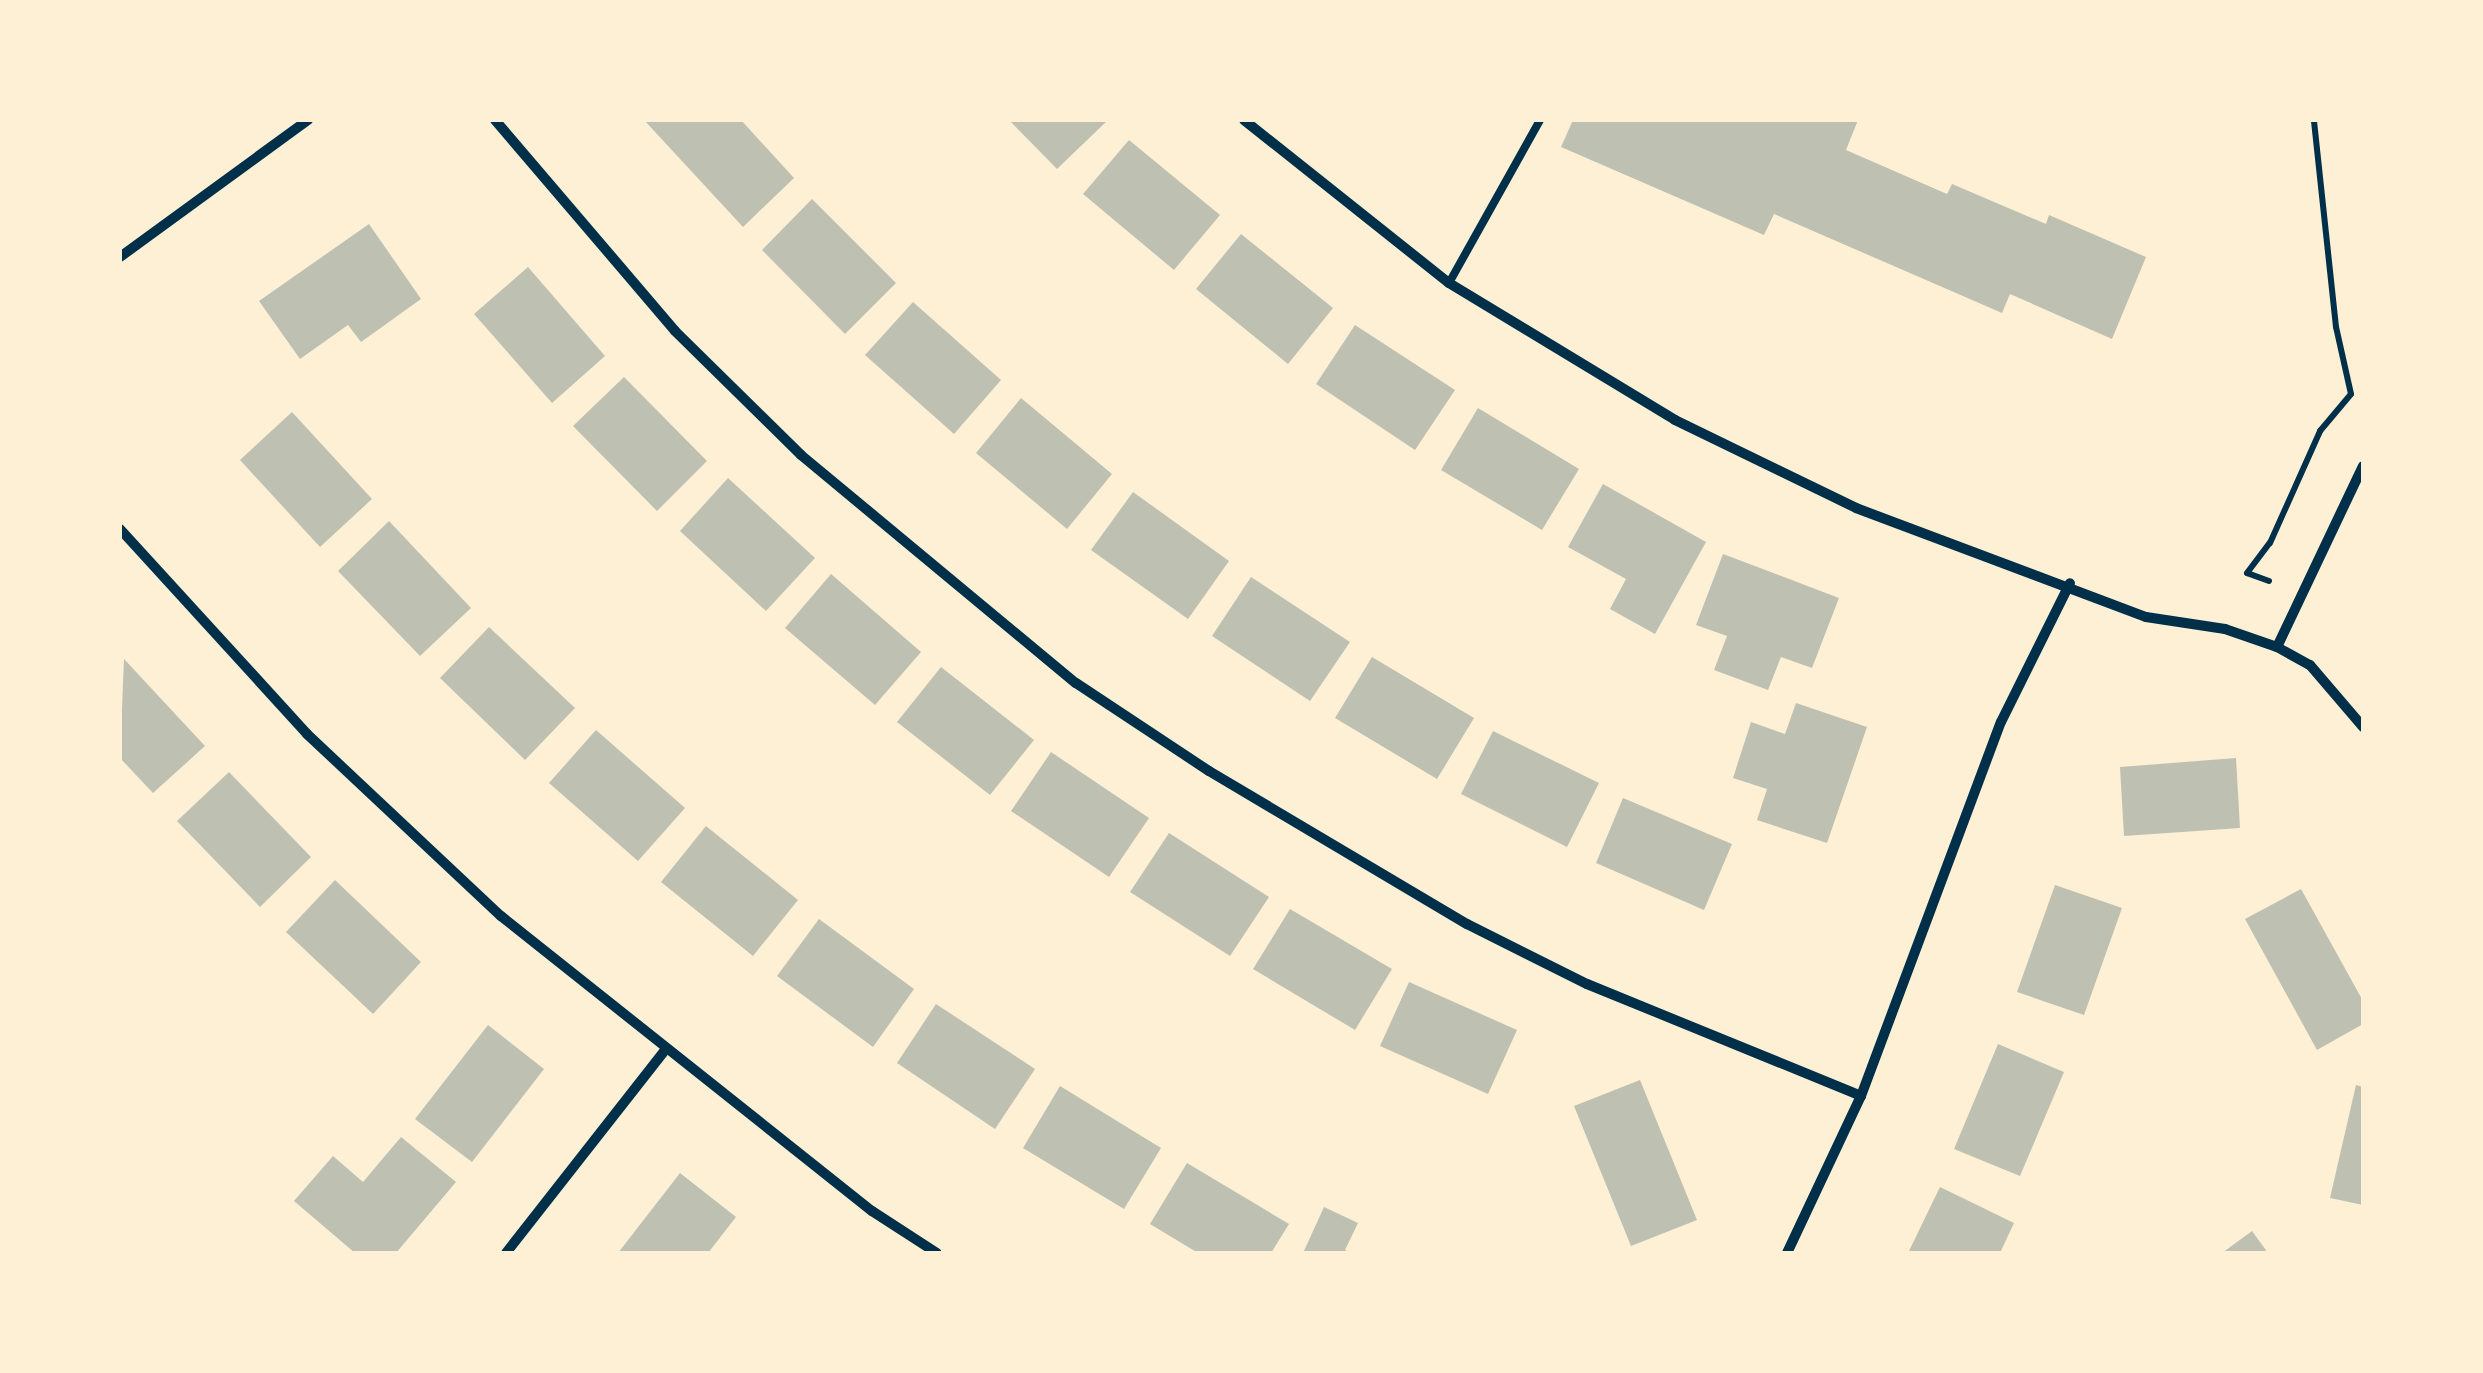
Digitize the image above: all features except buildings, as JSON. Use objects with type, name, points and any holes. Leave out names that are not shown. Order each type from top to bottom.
[{"type":"street","points":[[120,256],[308,120]]},
{"type":"street","points":[[495,120],[675,331],[801,455],[1076,683],[1208,772],[1467,924],[1587,984],[1861,1096]]},
{"type":"street","points":[[1244,120],[1449,283],[1676,420],[1856,508],[2070,584],[2146,617],[2226,628],[2277,647],[2310,665],[2363,727]]},
{"type":"street","points":[[2277,647],[2363,466]]},
{"type":"street","points":[[120,529],[335,760],[501,916],[872,1210],[937,1253]]},
{"type":"street","points":[[1787,1253],[1861,1096],[2001,722],[2070,584]]},
{"type":"street","points":[[506,1253],[666,1049]]},
{"type":"lane","points":[[1449,283],[1540,120]]},
{"type":"path","points":[[2247,572],[2270,543],[2320,432],[2351,394],[2336,327],[2314,120]]}]
